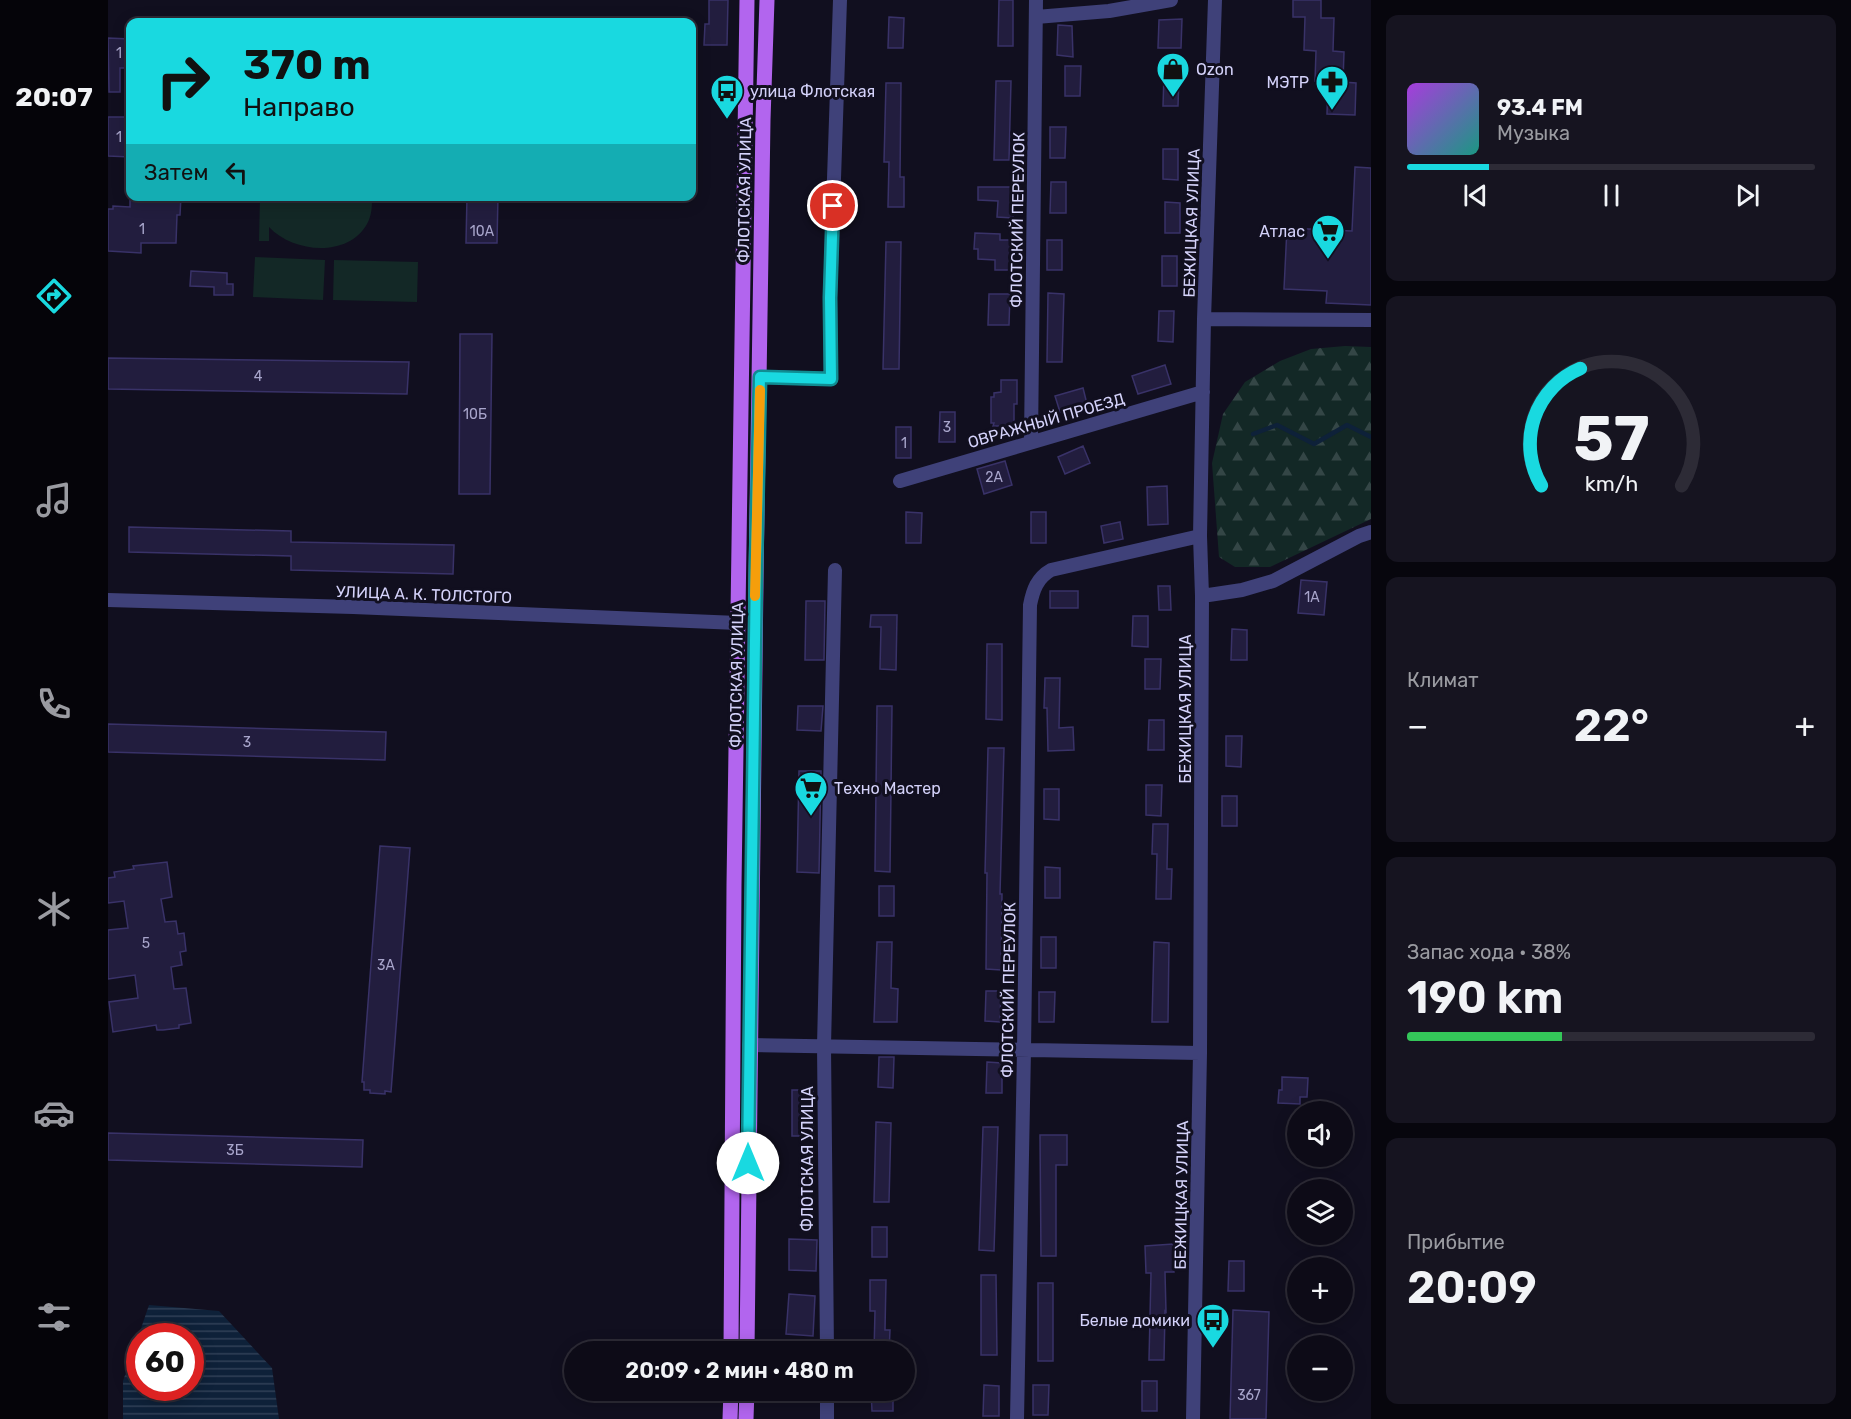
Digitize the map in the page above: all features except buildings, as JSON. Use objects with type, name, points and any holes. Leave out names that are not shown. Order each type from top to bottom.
[{"type":"main road","name":"ФЛОТСКАЯ УЛИЦА","points":[[731,1341],[732,1074],[747,0]]},
{"type":"main road","name":"ФЛОТСКАЯ УЛИЦА","points":[[747,1341],[763,120],[767,0]]},
{"type":"main road","points":[[730,1419],[731,1401]]},
{"type":"main road","points":[[746,1419],[747,1401]]},
{"type":"street","points":[[760,377],[831,379],[830,298],[840,0]]},
{"type":"street","name":"ФЛОТСКИЙ ПЕРЕУЛОК","points":[[1031,441],[1036,0]]},
{"type":"street","points":[[1036,17],[1109,11],[1171,0]]},
{"type":"street","name":"БЕЖИЦКАЯ УЛИЦА","points":[[1193,1419],[1200,1053],[1202,596],[1200,536],[1204,319],[1215,0]]},
{"type":"street","points":[[1204,319],[1371,320]]},
{"type":"street","name":"ОВРАЖНЫЙ ПРОЕЗД","points":[[900,481],[1203,392]]},
{"type":"street","points":[[1202,596],[1242,590],[1273,581],[1371,532]]},
{"type":"street","name":"ФЛОТСКИЙ ПЕРЕУЛОК","points":[[1017,1419],[1030,605],[1033,590],[1039,579],[1051,570],[1200,536]]},
{"type":"street","name":"ФЛОТСКАЯ УЛИЦА","points":[[826,1341],[824,1046],[835,570]]},
{"type":"street","name":"УЛИЦА А. К. ТОЛСТОГО","points":[[108,600],[738,623]]},
{"type":"street","points":[[750,1045],[1200,1053]]},
{"type":"street","points":[[827,1401],[827,1419]]},
{"type":"green space","points":[[260,201],[372,201],[369,221],[358,235],[334,247],[320,248],[292,242],[279,236],[269,227],[269,241],[259,241]]},
{"type":"green space","points":[[255,257],[325,260],[323,300],[253,297]]},
{"type":"green space","points":[[334,260],[418,262],[417,302],[333,300]]},
{"type":"green space","points":[[1345,346],[1371,347],[1371,519],[1270,567],[1235,567],[1219,557],[1212,463],[1223,414],[1245,382],[1280,361],[1311,349]]},
{"type":"water","points":[[149,1305],[219,1311],[272,1368],[279,1419],[123,1419],[123,1381],[126,1372],[126,1401],[204,1401],[204,1323],[143,1323]]},
{"type":"waterway","points":[[1253,434],[1277,425],[1314,444],[1347,425],[1371,437]]},
{"type":"slow traffic","points":[[755,596],[760,390]]},
{"type":"place","name":"Ozon","points":[[1173,98]]},
{"type":"place","name":"МЭТР","points":[[1332,111]]},
{"type":"place","name":"улица Флотская","points":[[727,120]]},
{"type":"place","name":"Атлас","points":[[1328,260]]},
{"type":"place","name":"Техно Мастер","points":[[811,817]]},
{"type":"place","name":"Белые домики","points":[[1213,1349]]},
{"type":"route","points":[[748,1163],[760,377],[831,379],[830,298],[833,206]]}]
